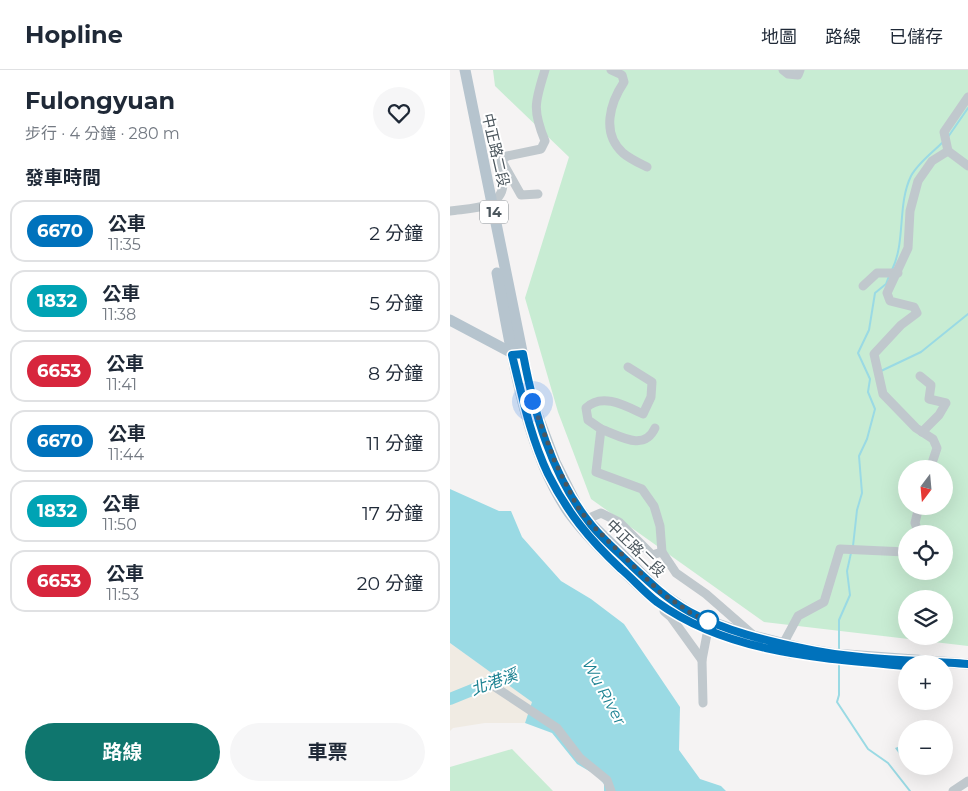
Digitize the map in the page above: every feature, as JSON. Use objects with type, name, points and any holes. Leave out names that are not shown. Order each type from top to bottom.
[{"type":"main road","name":"中正路二段","points":[[459,70],[489,204]]},
{"type":"main road","name":"中正路二段","points":[[465,70],[530,427],[544,463],[569,513],[582,521],[677,604],[709,621],[755,637],[783,644],[805,653]]},
{"type":"main road","points":[[450,320],[518,354]]},
{"type":"main road","name":"中正路二段","points":[[582,521],[601,551],[656,601],[675,613],[708,629],[749,644],[898,665]]},
{"type":"main road","name":"中正路二段","points":[[838,657],[968,664]]},
{"type":"main road","points":[[953,671],[968,672]]},
{"type":"lane","points":[[501,161],[507,156],[541,149],[544,141],[536,120],[534,104],[544,70]]},
{"type":"lane","points":[[611,70],[622,75],[624,82],[612,99],[609,119],[614,139],[624,154],[646,167]]},
{"type":"lane","points":[[783,70],[788,74],[798,75],[800,70]]},
{"type":"lane","points":[[968,97],[955,114],[944,134],[947,148],[968,166]]},
{"type":"lane","points":[[933,460],[937,448],[933,439],[922,432],[883,394],[874,354],[901,325],[917,313],[914,307],[890,301],[887,294],[908,248],[910,211],[918,181],[932,160],[947,148]]},
{"type":"lane","points":[[450,211],[489,204],[500,197],[501,161]]},
{"type":"lane","points":[[501,161],[521,195],[538,194]]},
{"type":"lane","points":[[863,286],[877,274],[897,274]]},
{"type":"lane","points":[[628,367],[652,382],[651,397],[643,414],[606,400],[593,401],[586,408],[588,420],[601,429],[636,442],[651,436],[655,428]]},
{"type":"lane","points":[[920,376],[931,385],[929,399],[946,403],[939,415],[922,432]]},
{"type":"lane","points":[[601,429],[596,472],[642,489],[654,506],[660,526],[662,552],[676,573],[706,594],[755,637]]},
{"type":"lane","points":[[662,552],[652,555],[619,522],[601,513],[571,525],[628,580],[672,617],[702,660]]},
{"type":"lane","points":[[783,644],[798,616],[824,602],[840,549],[898,552]]},
{"type":"lane","points":[[703,703],[702,660],[708,629]]},
{"type":"lane","points":[[492,685],[557,728],[580,758],[607,780],[612,791]]},
{"type":"lane","points":[[953,791],[968,782]]},
{"type":"green space","points":[[493,70],[968,70],[968,646],[953,644],[953,590],[898,590],[898,638],[764,622],[591,499],[558,412],[525,298],[569,157],[495,86]]},
{"type":"green space","points":[[512,749],[553,791],[450,791],[450,767]]},
{"type":"sand","name":"北港溪","points":[[450,643],[533,702],[525,723],[485,723],[453,728],[450,731]]},
{"type":"water","name":"Wu River","points":[[450,489],[499,511],[511,511],[522,537],[561,581],[591,599],[624,624],[680,707],[679,750],[700,779],[721,786],[726,791],[604,791],[604,784],[596,775],[577,764],[552,733],[525,723],[532,702],[450,643]]},
{"type":"waterway","points":[[948,137],[968,108]]},
{"type":"waterway","points":[[892,270],[899,247],[904,199],[911,176],[922,162],[943,142]]},
{"type":"waterway","points":[[853,546],[857,510],[862,493],[859,456],[867,439],[875,409],[868,392],[870,379],[858,353],[869,330],[875,293],[886,284],[889,276]]},
{"type":"waterway","points":[[881,371],[921,352],[968,314]]},
{"type":"waterway","points":[[839,650],[839,620],[850,595],[847,571],[851,553]]},
{"type":"waterway","points":[[839,658],[839,695],[837,702],[868,749],[888,763],[910,791]]},
{"type":"waterway","name":"北港溪","points":[[450,699],[514,673]]},
{"type":"bus line","name":"6670","points":[[898,658],[843,653],[834,654],[745,634],[691,613],[660,592],[608,543],[577,506],[555,462],[543,432],[532,401],[523,354],[512,355],[530,427],[548,472],[569,513],[601,551],[656,601],[702,627],[749,644],[802,656],[898,665]]},
{"type":"bus line","name":"6670","points":[[953,663],[968,664]]},
{"type":"route","points":[[532,401],[555,462],[577,506],[589,522],[608,543],[660,592],[691,613],[708,621]]}]
